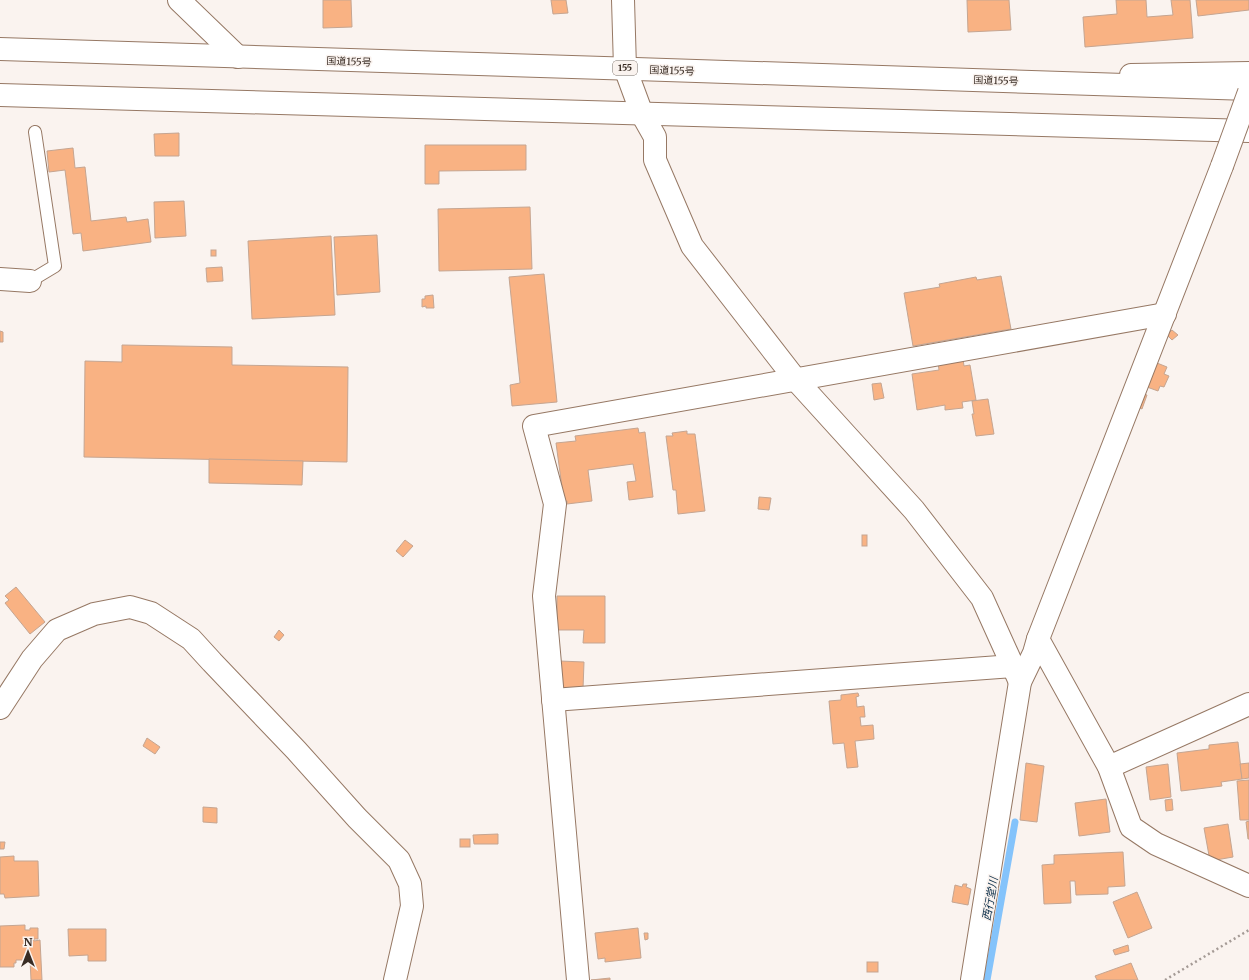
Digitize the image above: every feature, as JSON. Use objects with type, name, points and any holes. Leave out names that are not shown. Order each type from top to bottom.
[{"type":"main road","points":[[179,0],[238,57]]},
{"type":"main road","points":[[622,0],[625,68],[642,114],[655,137],[655,160],[692,246],[796,380],[914,510],[982,598],[1016,674],[972,980]]},
{"type":"main road","name":"国道155号","points":[[0,49],[1249,88]]},
{"type":"main road","points":[[968,79],[1249,73]]},
{"type":"main road","points":[[553,700],[1016,674],[1034,653],[1038,639],[1165,314],[1249,92]]},
{"type":"main road","points":[[0,95],[1249,131]]},
{"type":"main road","points":[[0,280],[30,281]]},
{"type":"main road","points":[[578,980],[544,596],[555,504],[534,426],[1165,314]]},
{"type":"main road","points":[[0,708],[32,659],[57,630],[94,614],[130,607],[150,613],[191,639],[296,750],[352,812],[399,860],[410,884],[412,906],[395,980]]},
{"type":"main road","points":[[1038,639],[1109,767],[1131,827],[1156,844],[1249,886]]},
{"type":"main road","points":[[1109,767],[1249,704]]},
{"type":"lane","points":[[30,281],[55,266],[35,132]]},
{"type":"path","points":[[1165,980],[1249,930]]},
{"type":"building","points":[[323,0],[351,0],[352,27],[323,28]]},
{"type":"building","points":[[551,0],[566,0],[568,13],[553,14]]},
{"type":"building","points":[[967,0],[1009,0],[1011,30],[968,32]]},
{"type":"building","points":[[1116,0],[1146,0],[1147,17],[1173,15],[1171,0],[1190,0],[1193,38],[1085,47],[1083,17],[1117,14]]},
{"type":"building","points":[[1196,0],[1249,0],[1249,10],[1198,16]]},
{"type":"building","points":[[179,133],[179,156],[155,156],[154,134]]},
{"type":"building","points":[[425,145],[526,145],[526,170],[439,171],[439,184],[425,184]]},
{"type":"building","points":[[73,148],[75,168],[85,167],[91,221],[126,217],[127,222],[148,219],[151,242],[83,251],[81,233],[73,234],[65,170],[49,172],[47,151]]},
{"type":"building","points":[[184,201],[186,236],[155,238],[154,202]]},
{"type":"building","points":[[530,207],[532,269],[439,271],[438,209]]},
{"type":"building","points":[[377,235],[380,292],[337,295],[334,237]]},
{"type":"building","points":[[331,236],[335,315],[252,319],[248,241]]},
{"type":"building","points":[[211,250],[216,250],[216,256],[211,256]]},
{"type":"building","points":[[222,267],[223,281],[207,282],[206,268]]},
{"type":"building","points":[[544,274],[557,402],[512,406],[510,385],[520,383],[509,277]]},
{"type":"building","points":[[1001,276],[1011,329],[913,346],[904,293],[940,287],[939,284],[976,277],[977,280]]},
{"type":"building","points":[[433,295],[434,308],[426,308],[426,306],[422,307],[422,299],[425,299],[425,296]]},
{"type":"building","points":[[1172,330],[1178,335],[1172,340],[1167,335]]},
{"type":"building","points":[[0,331],[3,332],[3,342],[0,342]]},
{"type":"building","points":[[122,345],[232,347],[232,365],[348,367],[347,462],[84,457],[85,361],[122,362]]},
{"type":"building","points":[[963,359],[964,366],[970,365],[976,400],[962,402],[963,408],[945,410],[945,405],[917,410],[912,374],[939,370],[938,363]]},
{"type":"building","points":[[1157,363],[1167,367],[1164,374],[1169,376],[1164,387],[1160,386],[1158,391],[1147,387]]},
{"type":"building","points":[[881,383],[884,398],[874,400],[872,384]]},
{"type":"building","points":[[1143,394],[1147,395],[1142,409],[1138,407]]},
{"type":"building","points":[[988,399],[994,434],[976,436],[972,414],[974,414],[972,401]]},
{"type":"building","points":[[638,428],[639,433],[645,432],[653,497],[629,500],[627,482],[636,481],[633,464],[588,470],[592,501],[567,504],[567,501],[564,502],[556,443],[576,441],[575,436]]},
{"type":"building","points":[[687,431],[687,434],[695,434],[705,511],[678,514],[676,490],[673,490],[666,436],[673,436],[672,433]]},
{"type":"building","points":[[209,459],[303,461],[302,485],[209,483]]},
{"type":"building","points":[[759,497],[771,498],[769,510],[758,509]]},
{"type":"building","points":[[862,535],[867,535],[867,546],[862,546]]},
{"type":"building","points":[[405,540],[413,546],[403,557],[396,551]]},
{"type":"building","points":[[16,587],[45,622],[30,634],[5,603],[9,600],[5,596]]},
{"type":"building","points":[[557,596],[605,596],[605,643],[583,643],[584,630],[557,630]]},
{"type":"building","points":[[279,630],[284,635],[279,641],[274,637]]},
{"type":"building","points":[[560,661],[584,662],[583,689],[559,687]]},
{"type":"building","points":[[858,693],[859,696],[856,697],[857,707],[864,706],[865,717],[860,717],[861,726],[873,725],[874,739],[855,741],[858,767],[847,768],[844,743],[833,744],[829,701],[841,700],[841,695]]},
{"type":"building","points":[[147,738],[160,747],[155,754],[143,746]]},
{"type":"building","points":[[1238,742],[1242,779],[1221,782],[1222,786],[1181,791],[1177,753],[1209,749],[1209,745]]},
{"type":"building","points":[[1026,763],[1044,766],[1037,822],[1020,820]]},
{"type":"building","points":[[1249,763],[1249,778],[1242,779],[1240,764]]},
{"type":"building","points":[[1168,764],[1171,797],[1150,800],[1146,767]]},
{"type":"building","points":[[1249,780],[1249,820],[1240,820],[1237,781]]},
{"type":"building","points":[[1106,799],[1110,832],[1079,836],[1075,803]]},
{"type":"building","points":[[1172,799],[1173,810],[1166,811],[1165,800]]},
{"type":"building","points":[[203,807],[217,808],[217,823],[203,822]]},
{"type":"building","points":[[1249,821],[1249,839],[1248,839],[1246,822]]},
{"type":"building","points":[[1228,824],[1233,857],[1210,861],[1204,828]]},
{"type":"building","points":[[498,834],[498,844],[474,844],[473,835]]},
{"type":"building","points":[[460,839],[470,839],[470,847],[460,847]]},
{"type":"building","points":[[0,842],[5,842],[4,849],[0,849]]},
{"type":"building","points":[[1123,852],[1125,886],[1108,887],[1108,894],[1076,895],[1075,881],[1070,881],[1071,903],[1044,904],[1042,865],[1054,864],[1054,855]]},
{"type":"building","points":[[14,856],[14,861],[38,861],[39,896],[5,898],[4,894],[0,894],[0,857]]},
{"type":"building","points":[[963,884],[967,884],[966,887],[971,889],[968,905],[952,902],[955,885],[962,887]]},
{"type":"building","points":[[1137,892],[1152,928],[1128,938],[1113,902]]},
{"type":"building","points":[[25,925],[25,930],[30,930],[30,928],[38,928],[38,939],[34,939],[34,941],[40,940],[42,980],[31,980],[30,960],[16,960],[14,967],[0,967],[0,926]]},
{"type":"building","points":[[638,928],[641,958],[605,962],[605,958],[598,959],[595,933]]},
{"type":"building","points":[[68,929],[106,929],[106,961],[88,961],[88,955],[69,956]]},
{"type":"building","points":[[644,933],[648,933],[648,939],[645,940]]},
{"type":"building","points":[[1128,945],[1129,951],[1115,955],[1113,950]]},
{"type":"building","points":[[867,962],[878,962],[878,972],[867,972]]},
{"type":"building","points":[[1131,963],[1138,980],[1097,980],[1095,976]]},
{"type":"building","points":[[610,978],[610,980],[591,980]]},
{"type":"waterway","name":"西行堂川","points":[[987,980],[1015,822]]}]
